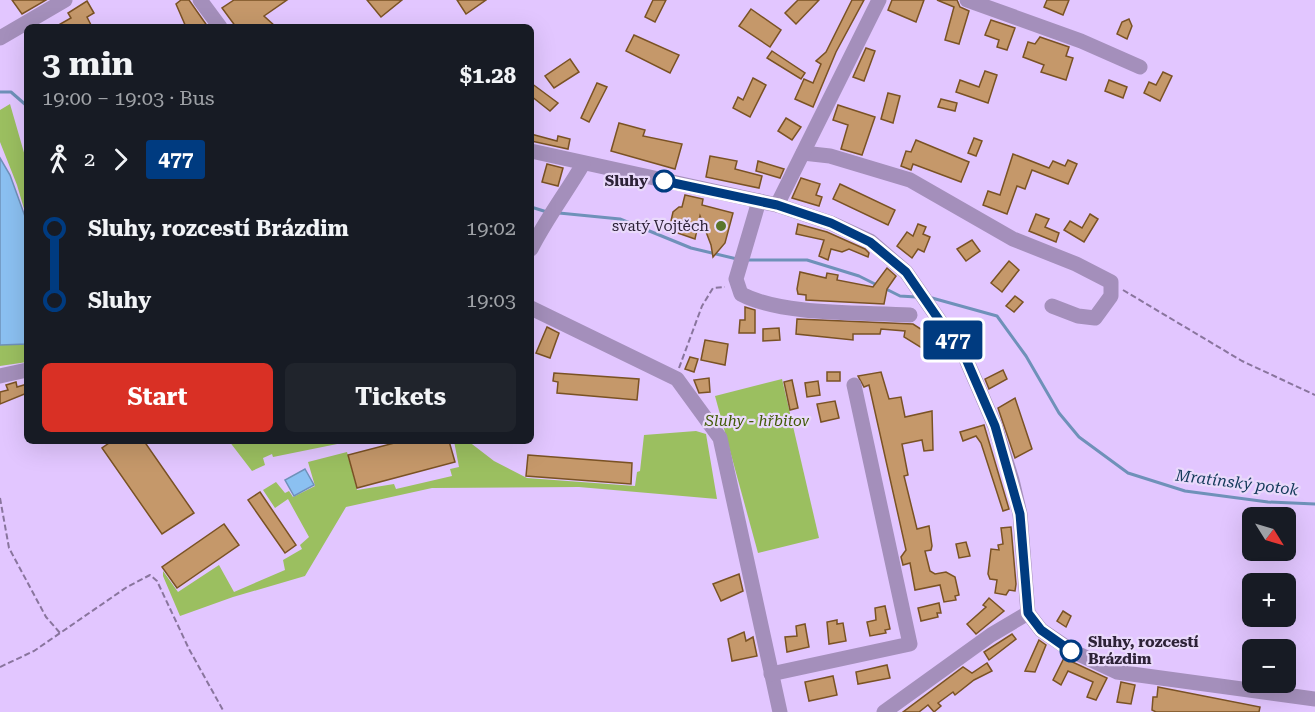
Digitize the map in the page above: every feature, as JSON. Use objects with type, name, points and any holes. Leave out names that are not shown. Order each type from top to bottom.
[{"type":"street","points":[[0,38],[40,6],[65,0]]},
{"type":"street","points":[[200,0],[218,24]]},
{"type":"street","points":[[777,205],[879,0]]},
{"type":"street","points":[[967,0],[1081,41],[1140,67]]},
{"type":"street","points":[[534,152],[777,205],[831,223],[870,242],[906,272],[966,359],[998,437],[1020,514],[1028,613],[1041,630],[1072,651],[1117,672],[1315,699]]},
{"type":"street","points":[[803,153],[830,156],[910,180],[1013,239],[1076,264],[1111,282],[1111,296],[1095,318],[1078,316],[1052,306]]},
{"type":"street","points":[[534,243],[546,218],[562,201],[583,164]]},
{"type":"street","points":[[759,201],[736,279],[741,294],[757,302],[798,308],[910,315]]},
{"type":"street","points":[[534,309],[677,379],[720,438],[780,712]]},
{"type":"street","points":[[0,375],[24,371]]},
{"type":"street","points":[[771,674],[910,644],[854,385]]},
{"type":"street","points":[[884,712],[991,635],[1028,613]]},
{"type":"path","points":[[677,379],[681,357],[712,288],[729,286],[736,279]]},
{"type":"path","points":[[1111,282],[1242,361],[1315,395]]},
{"type":"path","points":[[0,498],[9,548],[46,617],[60,633]]},
{"type":"path","points":[[0,667],[34,651],[127,586],[150,575],[158,581],[189,649],[224,712]]},
{"type":"green space","points":[[10,104],[24,153],[24,209],[0,142],[0,110]]},
{"type":"green space","points":[[24,344],[24,362],[0,366],[0,345]]},
{"type":"green space","name":"Sluhy - hřbitov","points":[[782,379],[819,538],[758,553],[715,396]]},
{"type":"green space","points":[[696,431],[706,434],[717,499],[579,487],[432,488],[346,507],[305,576],[233,597],[180,616],[163,576],[163,571],[178,592],[219,565],[234,592],[285,570],[283,560],[302,549],[300,545],[309,537],[288,499],[275,508],[263,490],[276,482],[285,493],[289,491],[293,497],[315,486],[308,462],[347,452],[357,490],[394,484],[396,489],[452,476],[450,469],[459,467],[455,444],[472,444],[494,461],[527,478],[635,486],[637,472],[640,471],[644,435]]},
{"type":"green space","points":[[231,444],[337,444],[273,457],[272,454],[263,458],[265,465],[252,471]]},
{"type":"water","points":[[0,158],[10,175],[24,214],[24,344],[0,345]]},
{"type":"water","points":[[305,469],[314,485],[294,496],[285,480]]},
{"type":"building","points":[[12,0],[46,0],[22,14]]},
{"type":"building","points":[[181,0],[189,0],[206,24],[185,24],[176,4]]},
{"type":"building","points":[[234,0],[287,0],[264,16],[273,24],[234,24],[222,8]]},
{"type":"building","points":[[367,0],[402,0],[381,17]]},
{"type":"building","points":[[457,0],[486,0],[466,14]]},
{"type":"building","points":[[653,0],[666,0],[655,22],[645,17]]},
{"type":"building","points":[[798,0],[819,0],[796,24],[785,13]]},
{"type":"building","points":[[852,0],[864,0],[836,52],[813,107],[795,99],[804,79],[813,83],[821,64],[816,61],[826,52]]},
{"type":"building","points":[[892,0],[924,0],[916,22],[888,10]]},
{"type":"building","points":[[937,0],[957,0],[960,7],[969,11],[959,44],[945,40],[954,7]]},
{"type":"building","points":[[1047,0],[1069,0],[1063,15],[1044,7]]},
{"type":"building","points":[[87,1],[94,13],[87,17],[90,24],[60,24],[71,18],[68,13]]},
{"type":"building","points":[[751,9],[781,30],[770,47],[739,26]]},
{"type":"building","points":[[1129,19],[1132,26],[1127,39],[1117,34],[1122,22]]},
{"type":"building","points":[[991,20],[1015,28],[1007,50],[997,47],[999,40],[985,35]]},
{"type":"building","points":[[634,35],[679,55],[670,73],[626,51]]},
{"type":"building","points":[[1040,37],[1069,47],[1066,56],[1073,58],[1066,80],[1041,72],[1044,65],[1023,57],[1028,42],[1035,44]]},
{"type":"building","points":[[866,48],[875,51],[864,81],[853,77]]},
{"type":"building","points":[[772,51],[805,73],[801,79],[767,58]]},
{"type":"building","points":[[570,59],[579,72],[554,88],[545,76]]},
{"type":"building","points":[[985,71],[997,75],[988,103],[956,92],[960,80],[979,87]]},
{"type":"building","points":[[1163,72],[1172,76],[1160,101],[1144,93],[1149,82],[1156,85]]},
{"type":"building","points":[[753,78],[766,85],[750,117],[733,108],[738,97],[743,100]]},
{"type":"building","points":[[1109,80],[1127,87],[1123,98],[1105,91]]},
{"type":"building","points":[[597,83],[607,87],[589,122],[581,118]]},
{"type":"building","points":[[534,85],[558,103],[550,111],[534,98]]},
{"type":"building","points":[[888,93],[900,96],[893,123],[881,119]]},
{"type":"building","points":[[941,99],[957,103],[955,111],[938,107]]},
{"type":"building","points":[[838,105],[875,117],[862,155],[841,149],[848,125],[833,120]]},
{"type":"building","points":[[786,118],[801,127],[792,140],[778,131]]},
{"type":"building","points":[[619,123],[645,130],[643,136],[682,144],[675,169],[611,151]]},
{"type":"building","points":[[534,135],[557,141],[558,136],[570,139],[568,149],[534,142]]},
{"type":"building","points":[[974,138],[982,141],[976,156],[968,153]]},
{"type":"building","points":[[916,140],[969,162],[961,182],[913,164],[911,170],[901,166],[906,151],[911,152]]},
{"type":"building","points":[[1013,154],[1049,168],[1053,161],[1065,166],[1068,160],[1077,164],[1068,184],[1032,170],[1025,189],[1017,186],[1007,214],[983,205],[988,191],[1000,195]]},
{"type":"building","points":[[710,156],[737,161],[735,169],[762,176],[759,188],[706,177]]},
{"type":"building","points":[[758,161],[784,169],[780,178],[756,171]]},
{"type":"building","points":[[547,164],[563,168],[558,186],[542,182]]},
{"type":"building","points":[[801,178],[820,184],[816,195],[822,197],[819,206],[792,198]]},
{"type":"building","points":[[840,184],[895,210],[888,225],[833,199]]},
{"type":"building","points":[[685,195],[703,199],[702,205],[733,213],[725,243],[713,257],[700,216],[695,239],[669,230],[673,212],[682,207]]},
{"type":"building","points":[[1036,214],[1049,219],[1045,227],[1059,233],[1056,242],[1029,231]]},
{"type":"building","points":[[1090,214],[1098,219],[1084,242],[1064,230],[1070,221],[1082,228]]},
{"type":"building","points":[[798,224],[827,232],[865,249],[869,253],[868,257],[849,249],[842,252],[831,249],[828,260],[819,256],[824,240],[796,234]]},
{"type":"building","points":[[918,224],[926,227],[923,234],[930,237],[924,252],[918,249],[912,258],[897,246],[907,232],[913,236]]},
{"type":"building","points":[[972,240],[980,251],[966,261],[957,249]]},
{"type":"building","points":[[1009,261],[1019,270],[1002,292],[991,283]]},
{"type":"building","points":[[887,268],[896,276],[887,289],[884,304],[806,300],[806,295],[798,294],[800,272],[826,278],[827,273],[838,275],[837,280],[873,287]]},
{"type":"building","points":[[1015,296],[1023,302],[1014,312],[1006,306]]},
{"type":"building","points":[[745,307],[755,310],[755,333],[739,333],[740,320],[745,320]]},
{"type":"building","points":[[797,319],[913,324],[944,344],[939,351],[933,348],[930,353],[904,337],[905,331],[881,329],[880,334],[853,334],[853,340],[796,334]]},
{"type":"building","points":[[547,327],[559,333],[550,358],[536,353]]},
{"type":"building","points":[[963,327],[971,334],[974,330],[980,336],[977,340],[981,345],[975,351],[959,331]]},
{"type":"building","points":[[779,328],[780,340],[763,341],[763,329]]},
{"type":"building","points":[[705,340],[728,344],[725,365],[701,360]]},
{"type":"building","points":[[690,357],[698,359],[694,372],[685,369]]},
{"type":"building","points":[[1003,370],[1007,379],[989,389],[985,379]]},
{"type":"building","points":[[827,372],[840,372],[840,381],[827,381]]},
{"type":"building","points":[[881,372],[889,399],[901,397],[905,417],[932,411],[933,450],[924,451],[922,440],[902,444],[908,475],[904,476],[917,529],[929,526],[932,546],[931,550],[925,551],[930,571],[935,574],[946,572],[955,577],[959,595],[955,596],[956,600],[944,602],[940,585],[915,590],[910,563],[903,565],[901,557],[906,550],[869,385],[864,387],[858,376]]},
{"type":"building","points":[[554,373],[639,379],[637,400],[557,393],[558,382],[553,381]]},
{"type":"building","points":[[709,378],[710,392],[699,393],[694,380]]},
{"type":"building","points":[[792,380],[798,408],[790,410],[784,382]]},
{"type":"building","points":[[818,381],[820,395],[807,397],[805,383]]},
{"type":"building","points":[[16,382],[17,387],[24,385],[24,394],[0,404],[0,392],[8,390],[6,385]]},
{"type":"building","points":[[1015,398],[1032,449],[1015,458],[998,408]]},
{"type":"building","points":[[835,401],[839,418],[821,422],[817,404]]},
{"type":"building","points":[[984,425],[1009,509],[1003,511],[981,443],[976,436],[963,441],[960,432]]},
{"type":"building","points":[[108,444],[146,444],[194,513],[162,534],[102,448]]},
{"type":"building","points":[[390,444],[450,444],[455,462],[357,488],[348,455]]},
{"type":"building","points":[[528,455],[632,463],[631,484],[526,476]]},
{"type":"building","points":[[260,492],[296,545],[285,553],[248,500]]},
{"type":"building","points":[[224,524],[239,545],[177,588],[162,567]]},
{"type":"building","points":[[1011,527],[1016,584],[1015,591],[1009,590],[1006,595],[995,593],[997,580],[990,579],[988,574],[991,549],[999,550],[998,545],[1003,544],[1001,528]]},
{"type":"building","points":[[966,542],[970,556],[959,558],[956,544]]},
{"type":"building","points":[[739,574],[743,591],[721,601],[713,584]]},
{"type":"building","points":[[989,598],[1004,611],[976,634],[967,624],[986,607],[983,605]]},
{"type":"building","points":[[939,603],[941,613],[937,613],[938,617],[921,621],[918,608]]},
{"type":"building","points":[[885,606],[890,629],[885,630],[886,633],[870,636],[867,622],[876,620],[875,608]]},
{"type":"building","points":[[1063,611],[1071,616],[1066,627],[1057,621]]},
{"type":"building","points":[[837,620],[837,624],[843,623],[846,641],[829,644],[827,622]]},
{"type":"building","points":[[805,624],[809,647],[787,652],[785,637],[797,636],[796,626]]},
{"type":"building","points":[[744,632],[746,641],[753,637],[757,656],[732,661],[728,639]]},
{"type":"building","points":[[1012,634],[1016,639],[989,660],[984,652]]},
{"type":"building","points":[[1039,640],[1046,645],[1035,672],[1025,671]]},
{"type":"building","points":[[1064,658],[1107,678],[1096,700],[1087,697],[1093,682],[1068,671],[1061,685],[1053,680]]},
{"type":"building","points":[[987,663],[992,671],[974,680],[955,695],[953,692],[938,703],[941,706],[934,712],[928,705],[919,712],[903,712],[963,667],[972,673]]},
{"type":"building","points":[[887,665],[890,678],[858,684],[856,672]]},
{"type":"building","points":[[833,676],[837,695],[809,701],[805,682]]},
{"type":"building","points":[[1121,682],[1135,685],[1131,704],[1117,702]]},
{"type":"building","points":[[1158,687],[1260,707],[1259,712],[1156,712],[1152,710],[1153,697],[1157,697]]},
{"type":"waterway","name":"Mratínský potok","points":[[0,92],[11,92],[24,103]]},
{"type":"waterway","name":"Mratínský potok","points":[[534,208],[547,212]]},
{"type":"waterway","name":"Mratínský potok","points":[[559,213],[620,219],[691,248],[737,259]]},
{"type":"waterway","name":"Mratínský potok","points":[[747,260],[807,260],[859,276],[877,285]]},
{"type":"waterway","name":"Mratínský potok","points":[[886,289],[900,296],[916,297]]},
{"type":"waterway","name":"Mratínský potok","points":[[932,298],[997,316],[1026,356],[1059,413],[1079,437],[1128,473],[1185,491],[1268,502],[1315,504]]},
{"type":"bus line","name":"477","points":[[664,181],[777,205],[831,223],[870,242],[906,272],[966,359],[995,426],[1020,514],[1023,580],[1028,613],[1041,630],[1071,651]]},
{"type":"place","name":"Sluhy","points":[[664,181]]},
{"type":"place","name":"svatý Vojtěch","points":[[721,226]]},
{"type":"place","name":"Sluhy, rozcestí Brázdim","points":[[1071,651]]}]
